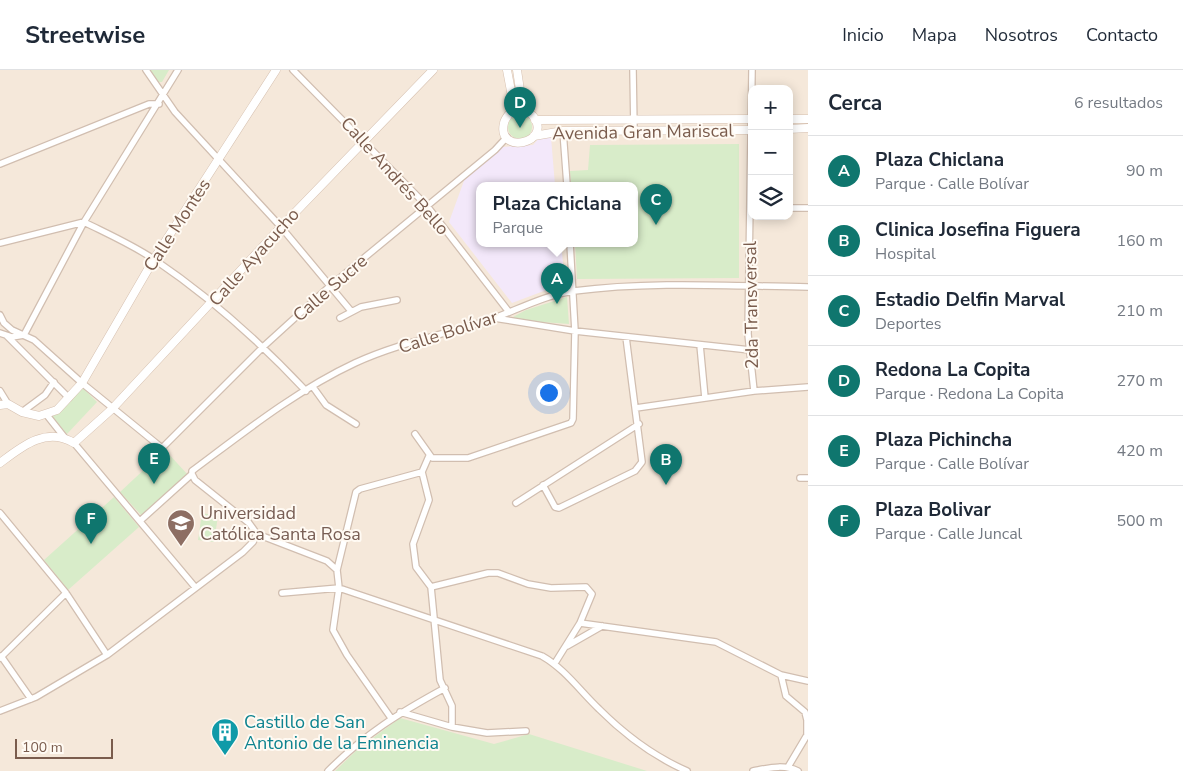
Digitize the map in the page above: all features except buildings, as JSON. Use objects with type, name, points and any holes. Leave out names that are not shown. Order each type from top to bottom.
[{"type":"street","points":[[146,70],[163,97],[281,226],[351,311]]},
{"type":"street","points":[[24,336],[84,222],[159,104],[178,70]]},
{"type":"street","name":"Calle Montes","points":[[46,414],[57,410],[82,383],[154,259],[276,70]]},
{"type":"street","name":"Calle Andrés Bello","points":[[293,70],[427,206],[509,312]]},
{"type":"street","name":"Calle Ayacucho","points":[[74,443],[112,409],[213,302],[281,226],[433,70]]},
{"type":"street","points":[[508,70],[514,107],[503,124],[507,137],[514,142],[523,143],[534,136],[535,120],[528,113],[520,110],[511,113]]},
{"type":"street","points":[[517,70],[520,90],[528,113]]},
{"type":"street","points":[[633,70],[634,130]]},
{"type":"street","name":"2da Transversal","points":[[752,70],[752,85]]},
{"type":"street","points":[[0,164],[149,104],[159,104]]},
{"type":"street","points":[[793,119],[808,118]]},
{"type":"street","name":"Avenida Gran Mariscal","points":[[535,120],[748,119]]},
{"type":"street","points":[[793,129],[808,128]]},
{"type":"street","name":"Avenida Gran Mariscal","points":[[534,136],[563,132],[634,130],[748,130]]},
{"type":"street","points":[[563,132],[567,182]]},
{"type":"street","name":"Calle Sucre","points":[[112,409],[162,448],[264,346],[330,286],[495,150],[507,137]]},
{"type":"street","points":[[793,208],[808,208]]},
{"type":"street","name":"2da Transversal","points":[[751,220],[748,334],[754,391]]},
{"type":"street","points":[[0,243],[84,222],[154,259],[213,302],[264,346],[306,391]]},
{"type":"street","points":[[415,434],[432,458],[462,460],[570,423],[573,419],[575,331],[570,247]]},
{"type":"street","name":"Calle Bolívar","points":[[141,520],[192,474],[192,471],[231,442],[306,391],[332,375],[365,359],[573,292],[652,286],[808,287]]},
{"type":"street","points":[[340,318],[351,311],[397,300]]},
{"type":"street","points":[[0,315],[4,323],[16,333],[34,340],[112,409]]},
{"type":"street","points":[[494,318],[575,331],[750,350]]},
{"type":"street","points":[[2,333],[12,338],[24,336]]},
{"type":"street","points":[[2,333],[69,398]]},
{"type":"street","points":[[543,485],[555,507],[559,508],[635,470],[642,462],[626,337]]},
{"type":"street","points":[[700,345],[705,398]]},
{"type":"street","points":[[22,412],[45,395],[54,382]]},
{"type":"street","points":[[313,387],[326,404],[356,424]]},
{"type":"street","points":[[636,408],[754,391],[808,387]]},
{"type":"street","points":[[0,391],[4,405],[39,416],[46,414],[65,438],[74,443],[141,520],[195,586]]},
{"type":"street","points":[[516,503],[638,424]]},
{"type":"street","points":[[0,463],[33,440],[65,438]]},
{"type":"street","points":[[429,456],[422,472],[429,500],[413,544],[416,567],[431,588],[440,680],[452,706],[452,726]]},
{"type":"street","points":[[391,718],[347,656],[333,630],[339,588],[337,570],[356,492],[360,489],[422,472]]},
{"type":"street","points":[[192,474],[196,480],[249,523],[257,534],[328,561],[337,570]]},
{"type":"street","points":[[800,478],[808,478]]},
{"type":"street","points":[[0,513],[66,593],[108,655]]},
{"type":"street","points":[[0,711],[31,699],[63,683],[108,655],[195,586],[243,552],[253,542],[257,534]]},
{"type":"street","points":[[431,588],[488,573],[498,573],[528,584],[551,588],[586,586],[592,594],[580,623],[554,663]]},
{"type":"street","points":[[282,593],[339,588],[542,656],[554,663],[600,710],[648,750],[687,771]]},
{"type":"street","points":[[31,699],[0,657],[66,593]]},
{"type":"street","points":[[580,623],[716,642],[781,676],[808,681]]},
{"type":"street","points":[[565,647],[602,626]]},
{"type":"street","points":[[781,676],[786,696],[807,713],[808,734],[788,767]]},
{"type":"street","points":[[328,771],[352,747],[391,718],[445,688]]},
{"type":"street","points":[[400,712],[452,726],[499,734],[526,731]]},
{"type":"street","points":[[752,771],[775,766],[788,767],[798,771]]},
{"type":"shaded area","points":[[0,70],[808,70],[808,771],[0,771]]},
{"type":"shaded area","points":[[540,137],[551,137],[555,182],[476,182],[476,247],[561,247],[565,283],[512,303],[449,222],[465,178],[502,147],[533,145]]},
{"type":"green space","points":[[150,70],[169,70],[162,82],[157,82]]},
{"type":"green space","points":[[515,115],[525,115],[532,122],[532,132],[525,139],[515,139],[508,132],[508,122]]},
{"type":"green space","points":[[739,144],[739,278],[577,279],[575,247],[638,247],[638,182],[571,182],[570,171],[588,170],[590,145]]},
{"type":"green space","points":[[567,297],[569,324],[514,320],[513,317],[526,310]]},
{"type":"green space","points":[[79,384],[97,402],[67,434],[50,414]]},
{"type":"green space","points":[[165,450],[189,476],[142,516],[120,492]]},
{"type":"green space","points":[[114,497],[139,527],[68,590],[44,560]]},
{"type":"green space","points":[[202,513],[218,516],[214,542],[198,540]]},
{"type":"green space","points":[[400,718],[494,744],[529,734],[647,771],[335,771],[359,748]]},
{"type":"place","name":"Redona La Copita","points":[[520,128]]},
{"type":"place","name":"Estadio Delfin Marval","points":[[656,225]]},
{"type":"place","name":"Plaza Chiclana","points":[[557,304]]},
{"type":"place","name":"Plaza Pichincha","points":[[154,484]]},
{"type":"place","name":"Clinica Josefina Figuera","points":[[666,485]]},
{"type":"place","name":"Plaza Bolivar","points":[[91,544]]},
{"type":"place","name":"Universidad Católica Santa Rosa","points":[[181,547]]},
{"type":"place","name":"Castillo de San Antonio de la Eminencia","points":[[225,756]]}]
